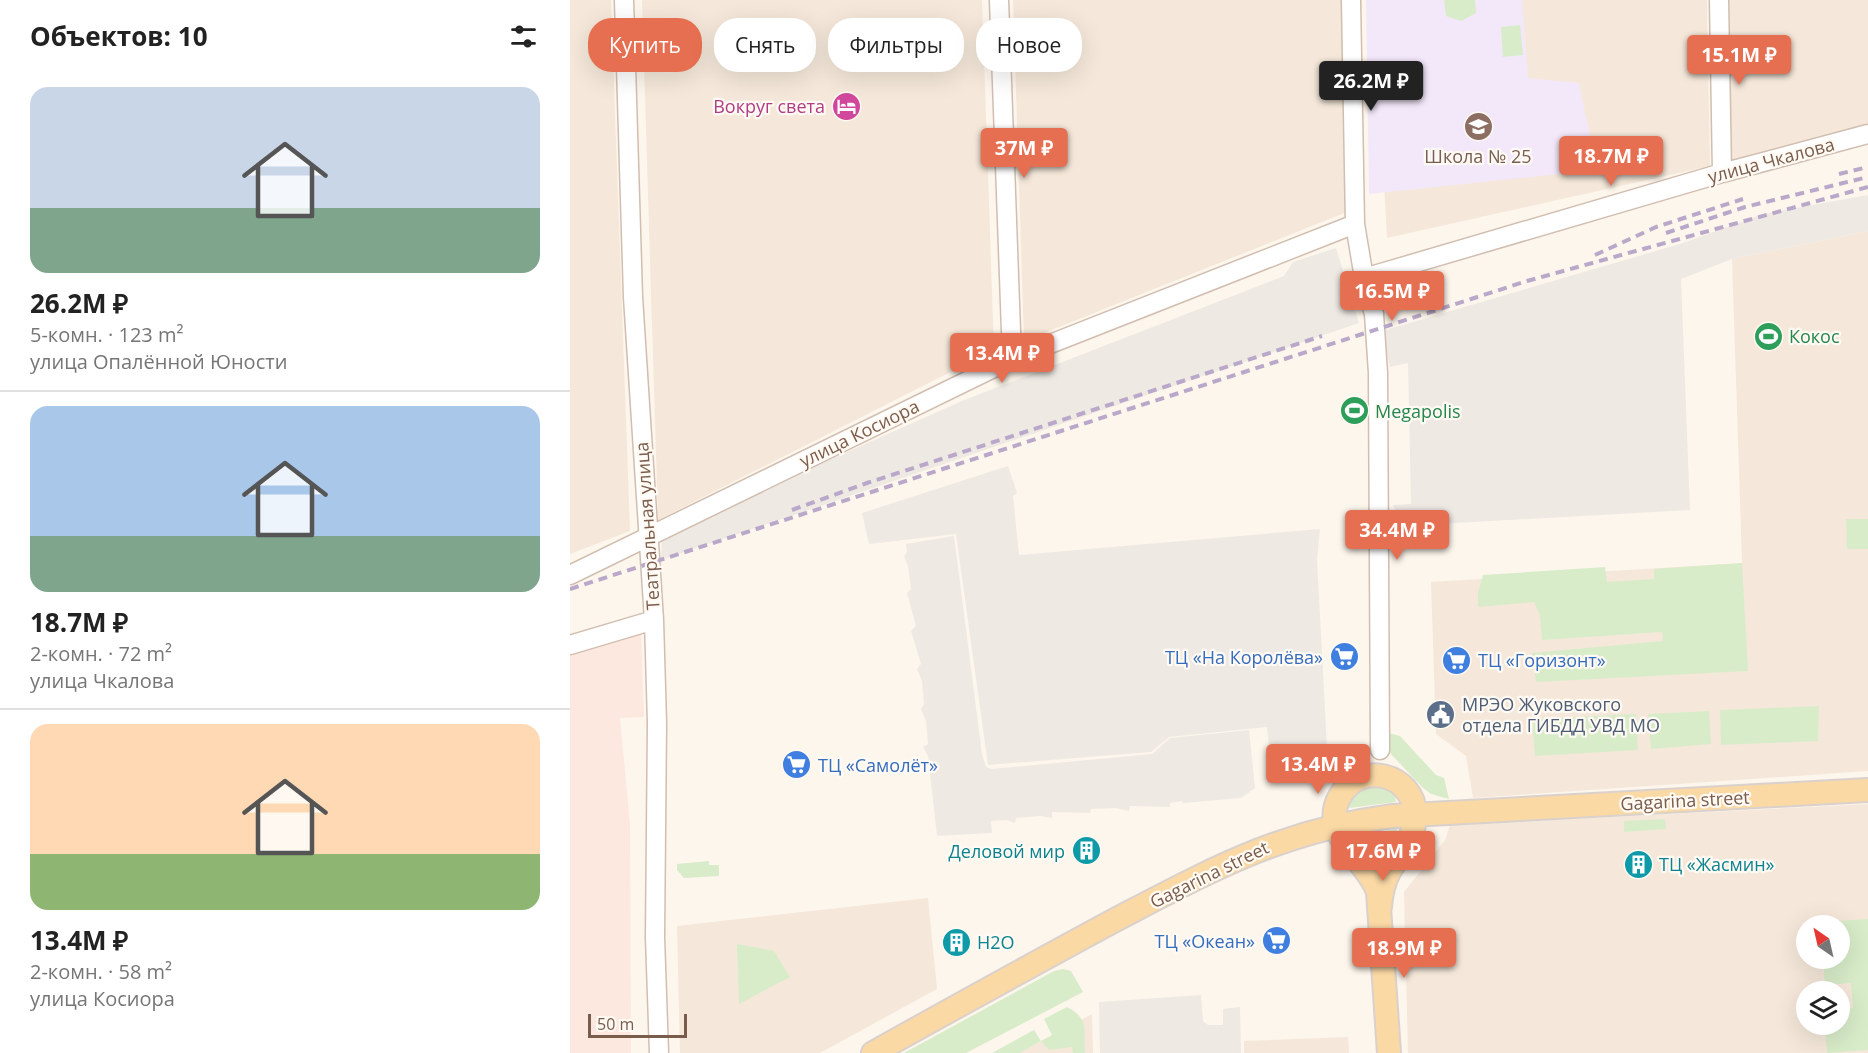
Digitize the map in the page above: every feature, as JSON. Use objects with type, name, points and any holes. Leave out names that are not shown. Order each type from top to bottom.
[{"type":"main road","points":[[1380,907],[1371,875],[1344,844],[1336,826],[1336,805],[1351,782],[1366,775],[1381,775],[1403,785],[1412,799],[1415,815],[1412,835],[1382,888],[1380,907],[1389,1053]]},
{"type":"main road","name":"Gagarina street","points":[[873,1053],[1218,866],[1280,840],[1336,826],[1415,815],[1868,790]]},
{"type":"main road","points":[[1354,856],[1376,862],[1390,859],[1404,849]]},
{"type":"street","name":"Театральная улица","points":[[624,0],[633,297],[654,620],[659,1053]]},
{"type":"street","points":[[999,0],[1012,359]]},
{"type":"street","points":[[1351,0],[1355,224],[1364,278],[1374,314],[1378,373],[1380,750],[1403,785]]},
{"type":"street","points":[[1719,0],[1722,173]]},
{"type":"street","name":"улица Чкалова","points":[[1364,278],[1722,173],[1868,134]]},
{"type":"street","name":"улица Косиора","points":[[570,575],[1012,359],[1355,224]]},
{"type":"street","points":[[570,645],[654,620]]},
{"type":"street","points":[[1351,782],[1380,750]]},
{"type":"shaded area","points":[[570,0],[611,0],[612,18],[588,18],[588,72],[614,72],[630,531],[570,554]]},
{"type":"shaded area","points":[[642,0],[982,0],[983,18],[976,18],[976,72],[984,72],[994,350],[658,520],[644,72],[702,72],[702,18],[643,18]]},
{"type":"shaded area","points":[[1013,0],[1341,0],[1347,212],[1024,341],[1015,72],[1082,72],[1082,18],[1014,18]]},
{"type":"shaded area","name":"Школа № 25","points":[[1366,0],[1522,0],[1528,78],[1579,83],[1597,170],[1369,194]]},
{"type":"shaded area","points":[[1374,0],[1707,0],[1710,166],[1387,238]]},
{"type":"shaded area","points":[[1723,0],[1868,0],[1868,130],[1726,161]]},
{"type":"shaded area","points":[[1868,195],[1868,231],[1732,259],[1681,279],[1690,510],[1402,526],[1393,505],[1411,504],[1408,363],[1390,367],[1382,331],[1683,243],[1763,214]]},
{"type":"shaded area","points":[[1868,231],[1868,771],[1473,798],[1466,756],[1436,734],[1431,582],[1742,563],[1732,259]]},
{"type":"shaded area","points":[[1336,248],[1359,323],[661,560],[662,534],[962,401],[1284,276],[1293,262]]},
{"type":"shaded area","points":[[1008,466],[1017,493],[1013,496],[1019,555],[1320,529],[1317,559],[1327,748],[1318,749],[1318,766],[1306,774],[1272,776],[1267,727],[1169,737],[1151,752],[988,765],[956,534],[869,544],[862,513]]},
{"type":"shaded area","points":[[954,536],[982,754],[986,767],[992,769],[1152,754],[1170,738],[1249,730],[1255,788],[1241,798],[1183,803],[1182,801],[1170,803],[1170,807],[1130,806],[1129,811],[1115,808],[1091,809],[1090,813],[1052,812],[1052,818],[1040,816],[1016,818],[1015,823],[1007,820],[991,821],[992,833],[937,836],[928,756],[923,747],[928,744],[926,721],[921,709],[924,704],[922,681],[917,669],[921,664],[911,631],[916,626],[907,593],[911,589],[908,566],[904,556],[907,552],[906,544]]},
{"type":"shaded area","points":[[641,628],[644,717],[620,718],[630,824],[631,1053],[570,1053],[570,652]]},
{"type":"shaded area","points":[[1868,804],[1868,1053],[1408,1053],[1404,892],[1445,840],[1450,825]]},
{"type":"shaded area","points":[[928,898],[937,989],[820,1053],[680,1053],[677,926]]},
{"type":"shaded area","points":[[1201,995],[1203,1021],[1208,1025],[1223,1025],[1223,1009],[1240,1007],[1241,1053],[1100,1053],[1099,1002]]},
{"type":"shaded area","points":[[1092,1014],[1093,1053],[1019,1053]]},
{"type":"shaded area","points":[[1348,1037],[1349,1053],[1244,1053],[1244,1041]]},
{"type":"green space","points":[[1444,0],[1475,0],[1476,13],[1461,21],[1446,16]]},
{"type":"green space","points":[[1520,25],[1523,55],[1503,57],[1501,27]]},
{"type":"green space","points":[[1846,519],[1868,519],[1868,549],[1847,549]]},
{"type":"green space","points":[[1742,563],[1748,671],[1536,682],[1532,653],[1663,641],[1662,632],[1542,640],[1540,615],[1534,602],[1478,607],[1478,592],[1483,575],[1605,567],[1607,582],[1654,579],[1654,569]]},
{"type":"green space","points":[[1819,706],[1818,741],[1721,745],[1720,710]]},
{"type":"green space","points":[[1709,711],[1711,744],[1651,749],[1648,714]]},
{"type":"green space","points":[[1636,714],[1638,750],[1535,756],[1532,719]]},
{"type":"green space","points":[[1385,732],[1400,736],[1436,775],[1444,778],[1449,799],[1431,794],[1423,788],[1390,753],[1386,746]]},
{"type":"green space","points":[[1377,783],[1395,794],[1396,802],[1349,808],[1355,791]]},
{"type":"green space","points":[[1665,819],[1666,829],[1624,832],[1624,821]]},
{"type":"green space","points":[[1397,829],[1398,836],[1391,847],[1378,854],[1362,848],[1353,836]]},
{"type":"green space","points":[[709,861],[709,865],[719,865],[719,876],[684,878],[677,870],[677,864]]},
{"type":"green space","points":[[1868,919],[1868,1050],[1827,1053],[1826,1035],[1850,1035],[1850,1008],[1853,1008],[1851,983],[1850,981],[1825,981],[1824,969],[1850,969],[1850,920]]},
{"type":"green space","points":[[737,944],[774,951],[790,977],[739,1004]]},
{"type":"green space","points":[[1063,969],[1071,971],[1083,992],[966,1053],[904,1053],[1054,971]]},
{"type":"green space","points":[[1067,1007],[1074,1011],[1082,1021],[1085,1032],[1085,1053],[1073,1053],[1072,1047],[1049,1050],[1041,1041],[1052,1035],[1044,1019]]},
{"type":"green space","points":[[1034,1030],[1041,1041],[1020,1053],[992,1053]]},
{"type":"railway","points":[[1839,174],[1868,167]]},
{"type":"railway","points":[[1666,233],[1745,207],[1868,177]]},
{"type":"railway","points":[[570,589],[1527,281],[1868,187]]},
{"type":"railway","points":[[1595,255],[1656,227],[1743,199]]},
{"type":"railway","points":[[792,510],[867,483],[1322,336]]},
{"type":"place","name":"Вокруг света","points":[[846,106]]},
{"type":"place","name":"Школа № 25","points":[[1478,127]]},
{"type":"place","name":"Кокос","points":[[1768,336]]},
{"type":"place","name":"Megapolis","points":[[1354,411]]},
{"type":"place","name":"ТЦ «На Королёва»","points":[[1344,657]]},
{"type":"place","name":"ТЦ «Горизонт»","points":[[1457,660]]},
{"type":"place","name":"МРЭО Жуковского отдела ГИБДД УВД МО","points":[[1441,714]]},
{"type":"place","name":"ТЦ «Самолёт»","points":[[797,765]]},
{"type":"place","name":"Деловой мир","points":[[1086,851]]},
{"type":"place","name":"ТЦ «Жасмин»","points":[[1638,864]]},
{"type":"place","name":"ТЦ «Океан»","points":[[1276,941]]},
{"type":"place","name":"H2O","points":[[956,942]]}]
